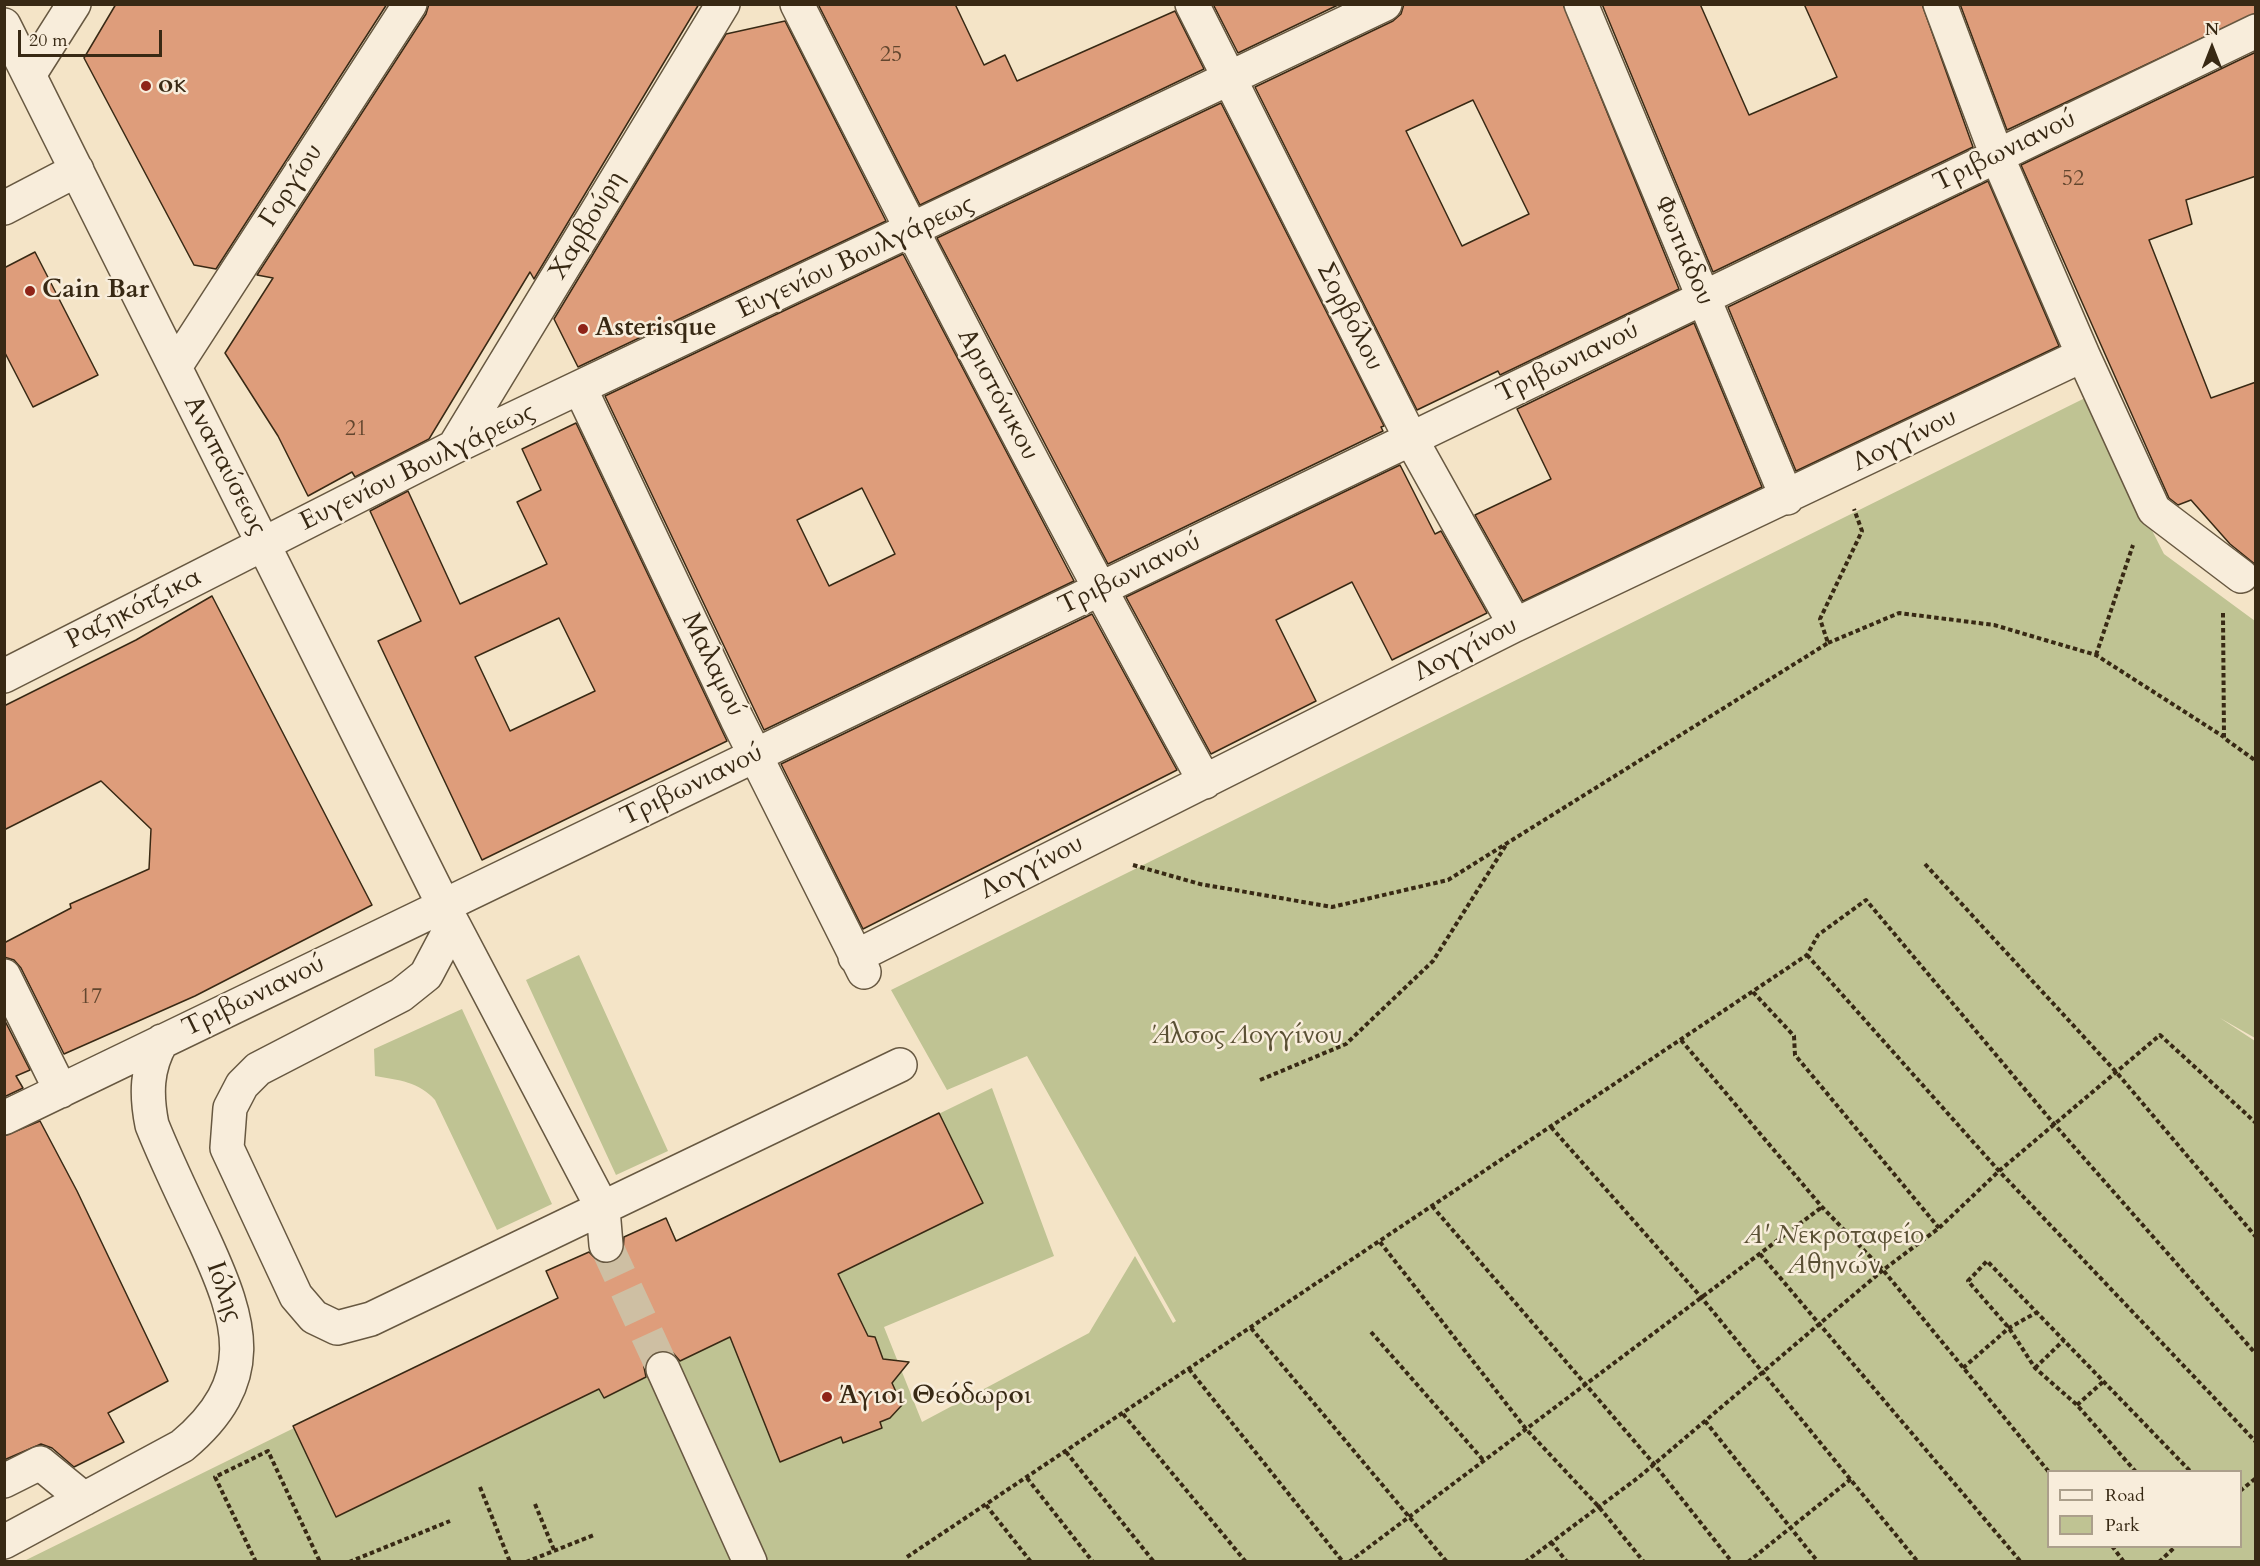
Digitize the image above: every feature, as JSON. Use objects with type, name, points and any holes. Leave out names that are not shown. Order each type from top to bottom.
[{"type":"street","points":[[30,75],[74,4]]},
{"type":"street","name":"Γοργίου","points":[[175,367],[410,4]]},
{"type":"street","name":"Χαρβούρη","points":[[454,447],[723,4]]},
{"type":"street","name":"Αριστόνικου","points":[[797,4],[1099,590],[1205,782]]},
{"type":"street","name":"Σορβόλου","points":[[1192,4],[1411,439],[1515,625]]},
{"type":"street","name":"Ευγενίου Βουλγάρεως","points":[[264,544],[454,447],[1385,4]]},
{"type":"street","name":"Φωτιάδου","points":[[1581,4],[1787,498]]},
{"type":"street","points":[[1940,4],[1997,156],[2083,355],[2154,510],[2241,576]]},
{"type":"street","name":"Αναπαύσεως","points":[[4,25],[449,915],[603,1209]]},
{"type":"street","name":"Τριβωνιανού","points":[[4,1118],[162,1041],[449,915],[757,755],[2256,31]]},
{"type":"street","points":[[4,208],[77,170]]},
{"type":"street","name":"Λογγίνου","points":[[859,964],[1072,849],[1515,625],[1787,498],[2083,355]]},
{"type":"street","name":"Μαλαμού","points":[[580,388],[859,964]]},
{"type":"street","name":"Ραζηκότζικα","points":[[4,676],[264,544]]},
{"type":"street","points":[[449,915],[426,975],[401,995],[258,1069],[242,1085],[230,1108],[227,1148],[296,1296],[314,1317],[337,1328],[371,1319],[900,1065]]},
{"type":"street","points":[[4,976],[61,1091]]},
{"type":"street","name":"Ιόλης","points":[[4,1542],[182,1446],[204,1427],[226,1395],[237,1361],[237,1336],[233,1312],[219,1274],[152,1125],[147,1100],[149,1079],[151,1064],[162,1041]]},
{"type":"street","points":[[603,1209],[606,1245]]},
{"type":"street","points":[[663,1369],[750,1562]]},
{"type":"street","points":[[4,1481],[40,1463],[84,1499]]},
{"type":"path","points":[[1828,643],[1820,619],[1862,531],[1839,473]]},
{"type":"path","points":[[2096,655],[2131,550],[2154,510]]},
{"type":"path","points":[[2218,606],[2225,616],[2224,738]]},
{"type":"path","points":[[1072,849],[1200,884],[1332,908],[1448,880],[1828,643],[1899,613],[1994,625],[2096,655],[2256,761]]},
{"type":"path","points":[[1260,1080],[1346,1044],[1433,961],[1508,842]]},
{"type":"path","points":[[1925,864],[2117,1072],[2256,1237]]},
{"type":"path","points":[[908,1557],[1808,955],[1818,935],[1866,900],[2054,1124],[2256,1354]]},
{"type":"path","points":[[1808,955],[1999,1171],[2256,1442]]},
{"type":"path","points":[[1753,992],[1794,1036],[1795,1055],[1939,1228]]},
{"type":"path","points":[[1525,1562],[1654,1464],[1883,1270],[1939,1228],[1999,1171],[2160,1035],[2256,1123]]},
{"type":"path","points":[[1681,1040],[1822,1207],[1883,1270],[2047,1470]]},
{"type":"path","points":[[1551,1127],[1701,1297],[1918,1562]]},
{"type":"path","points":[[1432,1206],[1654,1464],[1732,1562]]},
{"type":"path","points":[[1349,1562],[1822,1207]]},
{"type":"path","points":[[1380,1242],[1526,1429],[1599,1507],[1644,1562]]},
{"type":"path","points":[[1760,1254],[2021,1562]]},
{"type":"path","points":[[2134,1470],[2077,1405],[2035,1368],[2009,1328],[1968,1281],[1987,1261],[2038,1311],[2189,1470]]},
{"type":"path","points":[[1963,1368],[2009,1328],[2038,1311]]},
{"type":"path","points":[[1251,1328],[1446,1562]]},
{"type":"path","points":[[1371,1332],[1484,1461]]},
{"type":"path","points":[[2035,1368],[2064,1340]]},
{"type":"path","points":[[1189,1369],[1342,1562]]},
{"type":"path","points":[[2077,1405],[2103,1381]]},
{"type":"path","points":[[1123,1414],[1246,1562]]},
{"type":"path","points":[[1705,1421],[1818,1562]]},
{"type":"path","points":[[256,1562],[215,1477],[268,1451],[320,1562]]},
{"type":"path","points":[[1066,1452],[1154,1562]]},
{"type":"path","points":[[1027,1478],[1093,1562]]},
{"type":"path","points":[[2242,1490],[2256,1478]]},
{"type":"path","points":[[1748,1562],[1851,1479]]},
{"type":"path","points":[[480,1487],[510,1562]]},
{"type":"path","points":[[535,1504],[554,1550]]},
{"type":"path","points":[[986,1505],[1031,1562]]},
{"type":"path","points":[[349,1562],[450,1521]]},
{"type":"path","points":[[526,1562],[594,1535]]},
{"type":"path","points":[[1551,1542],[1567,1562]]},
{"type":"path","points":[[2114,1548],[2124,1562]]},
{"type":"path","points":[[2159,1562],[2174,1548]]},
{"type":"green space","name":"Α' Νεκροταφείο Αθηνών","points":[[2085,398],[2164,554],[2255,621],[2255,1038],[2220,1018],[2255,1041],[2255,1561],[22,1562],[558,1298],[546,1271],[666,1218],[677,1241],[992,1088],[1054,1256],[884,1327],[922,1422],[1089,1333],[1135,1256],[1173,1323],[1176,1321],[1027,1056],[947,1090],[891,990]]},
{"type":"green space","points":[[579,955],[668,1151],[616,1175],[526,980]]},
{"type":"green space","points":[[462,1009],[552,1204],[497,1230],[435,1100],[415,1086],[375,1076],[374,1049]]},
{"type":"building","points":[[116,4],[387,4],[216,269],[194,265],[84,58]]},
{"type":"building","points":[[429,4],[699,4],[534,279],[530,272],[429,439],[355,477],[352,472],[308,496],[278,436],[225,353],[273,278],[257,275],[426,14]]},
{"type":"building","points":[[818,4],[955,4],[984,65],[1005,55],[1017,81],[1175,11],[1204,69],[920,205]]},
{"type":"building","points":[[1213,4],[1340,4],[1238,53]]},
{"type":"building","points":[[1404,4],[1563,4],[1679,289],[1500,375],[1498,371],[1417,410],[1255,87],[1393,21],[1401,14]],"holes":[[[1473,100],[1529,214],[1462,246],[1406,131]]]},
{"type":"building","points":[[1602,4],[1700,4],[1749,115],[1837,77],[1804,4],[1922,4],[1973,147],[1713,272]]},
{"type":"building","points":[[1960,4],[2256,4],[2256,13],[2007,130]]},
{"type":"building","points":[[785,21],[886,221],[578,367],[554,319],[726,34]]},
{"type":"building","points":[[2256,52],[2256,176],[2186,200],[2192,224],[2149,240],[2211,398],[2256,382],[2256,565],[2230,544],[2191,500],[2178,505],[2169,498],[2021,165]]},
{"type":"building","points":[[1221,103],[1384,426],[1381,427],[1383,431],[1108,564],[937,238]]},
{"type":"building","points":[[1988,181],[2059,346],[1796,471],[1728,307]]},
{"type":"building","points":[[35,252],[98,375],[33,407],[4,351],[4,268]]},
{"type":"building","points":[[903,254],[1074,581],[764,730],[605,396]],"holes":[[[862,488],[895,554],[829,586],[797,520]]]},
{"type":"building","points":[[1694,323],[1762,487],[1523,601],[1475,515],[1551,479],[1517,409]]},
{"type":"building","points":[[576,423],[727,741],[482,860],[378,641],[421,621],[370,511],[408,491],[460,604],[547,564],[517,502],[541,490],[522,449]],"holes":[[[559,618],[595,691],[510,731],[475,657]]]},
{"type":"building","points":[[1400,465],[1435,534],[1441,531],[1487,613],[1392,660],[1352,582],[1276,620],[1316,701],[1211,754],[1126,597]]},
{"type":"building","points":[[212,596],[372,905],[195,996],[64,1054],[21,968],[14,960],[4,957],[4,943],[71,908],[70,904],[149,869],[151,829],[101,781],[4,830],[4,706],[136,640]]},
{"type":"building","points":[[1092,614],[1177,770],[863,929],[781,764]]},
{"type":"building","points":[[4,1019],[30,1070],[16,1076],[23,1088],[4,1097]]},
{"type":"building","points":[[939,1113],[983,1203],[838,1274],[868,1336],[875,1337],[883,1359],[909,1362],[892,1383],[902,1405],[890,1418],[880,1422],[882,1428],[843,1443],[841,1437],[780,1462],[730,1337],[680,1361],[673,1353],[665,1350],[655,1352],[648,1358],[644,1367],[646,1377],[604,1398],[599,1389],[336,1517],[293,1426],[558,1298],[546,1271],[589,1252],[599,1262],[607,1264],[616,1261],[623,1252],[624,1237],[666,1218],[676,1241]]},
{"type":"building","points":[[40,1121],[77,1191],[168,1381],[108,1413],[124,1442],[74,1467],[52,1448],[41,1444],[4,1460],[4,1136]]},
{"type":"tunnel","points":[[606,1245],[663,1369]]},
{"type":"place","name":"οκ","points":[[146,86]]},
{"type":"place","name":"Cain Bar","points":[[30,291]]},
{"type":"place","name":"Asterisque","points":[[583,329]]},
{"type":"place","name":"Άγιοι Θεόδωροι","points":[[827,1397]]},
{"type":"park label","name":"Άλσος Λογγίνου","points":[[1247,1037]]}]
